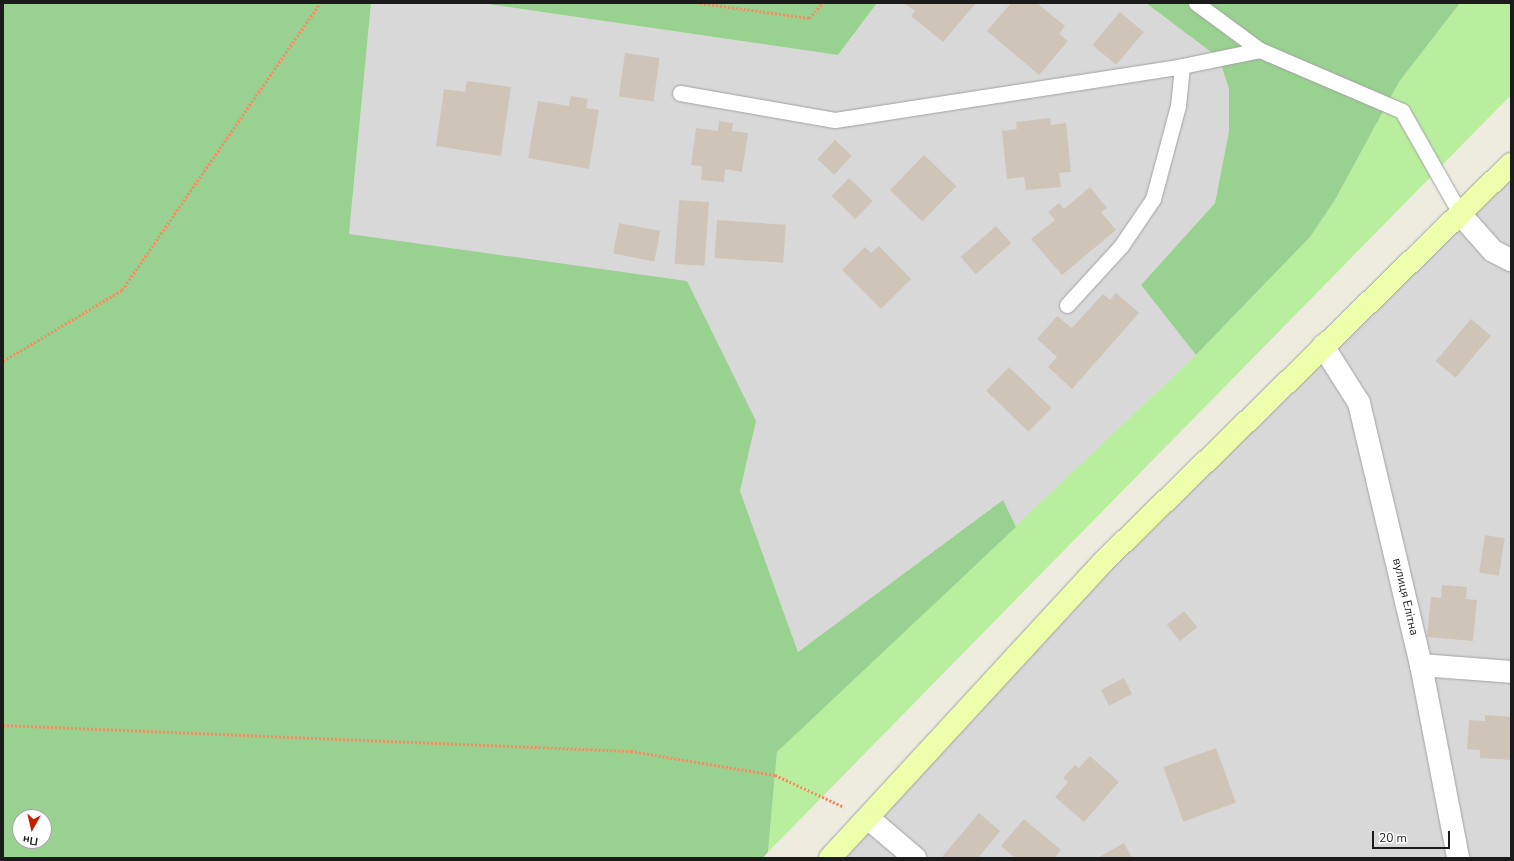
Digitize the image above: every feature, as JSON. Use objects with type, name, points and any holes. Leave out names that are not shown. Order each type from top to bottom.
[{"type":"main road","points":[[830,858],[1103,562],[1323,346],[1461,215],[1511,164]]},
{"type":"street","points":[[1461,215],[1493,251],[1511,260]]},
{"type":"street","name":"вулиця Елітна","points":[[1323,346],[1359,403],[1421,665],[1458,858]]},
{"type":"street","points":[[1421,665],[1511,672]]},
{"type":"street","points":[[868,818],[915,858]]},
{"type":"lane","points":[[1196,3],[1260,50],[1402,111],[1461,215]]},
{"type":"lane","points":[[680,93],[835,120],[1182,66],[1260,50]]},
{"type":"lane","points":[[1067,305],[1121,246],[1153,199],[1178,106],[1182,66]]},
{"type":"path","points":[[3,361],[122,290],[320,3]]},
{"type":"path","points":[[700,3],[809,18],[824,3]]},
{"type":"path","points":[[3,726],[631,751],[775,775],[868,818]]},
{"type":"shaded area","points":[[371,3],[480,3],[838,55],[877,3],[1146,3],[1219,58],[1229,89],[1229,131],[1215,203],[1141,285],[1196,355],[1016,527],[1002,501],[798,652],[740,491],[756,421],[349,234]]},
{"type":"shaded area","points":[[1511,158],[1511,858],[830,858]]},
{"type":"green space","points":[[3,3],[371,3],[349,234],[687,281],[756,421],[740,491],[798,652],[1003,500],[1016,527],[777,752],[768,852],[763,858],[3,858]]},
{"type":"green space","points":[[480,3],[877,3],[838,55]]},
{"type":"green space","points":[[1146,3],[1460,3],[1399,82],[1335,200],[1310,237],[1196,355],[1141,285],[1215,203],[1229,131],[1229,89],[1219,58]]},
{"type":"green space","points":[[1460,3],[1511,3],[1511,95],[768,852],[777,752],[1196,355],[1310,237],[1335,200],[1399,82]]},
{"type":"building","points":[[904,3],[976,3],[943,42],[911,16],[915,11]]},
{"type":"building","points":[[1011,3],[1037,3],[1065,26],[1059,34],[1068,41],[1039,75],[987,31]]},
{"type":"building","points":[[1120,12],[1144,32],[1116,65],[1092,45]]},
{"type":"building","points":[[625,53],[660,58],[654,101],[619,97]]},
{"type":"building","points":[[467,81],[511,87],[501,156],[436,146],[444,89],[465,92]]},
{"type":"building","points":[[571,96],[588,99],[586,108],[599,110],[589,169],[528,158],[538,101],[569,106]]},
{"type":"building","points":[[1050,118],[1051,125],[1066,123],[1071,172],[1059,173],[1061,187],[1026,190],[1024,177],[1007,179],[1002,131],[1017,129],[1016,122]]},
{"type":"building","points":[[719,121],[733,123],[732,131],[748,133],[742,172],[725,169],[724,182],[701,180],[702,166],[691,165],[696,128],[718,131]]},
{"type":"building","points":[[835,140],[852,156],[834,175],[817,159]]},
{"type":"building","points":[[924,155],[956,186],[922,222],[890,190]]},
{"type":"building","points":[[849,178],[873,201],[855,219],[832,196]]},
{"type":"building","points":[[1090,187],[1107,208],[1101,212],[1116,230],[1062,275],[1031,239],[1055,220],[1048,212],[1059,203],[1064,209]]},
{"type":"building","points":[[679,200],[709,202],[704,266],[675,264]]},
{"type":"building","points":[[717,220],[786,225],[783,263],[714,258]]},
{"type":"building","points":[[619,223],[660,231],[654,261],[613,253]]},
{"type":"building","points":[[996,226],[1011,243],[976,274],[961,257]]},
{"type":"building","points":[[879,246],[911,279],[881,309],[842,270],[865,247],[871,253]]},
{"type":"building","points":[[1116,293],[1139,313],[1072,389],[1048,367],[1057,357],[1037,339],[1057,316],[1072,328],[1103,294],[1110,300]]},
{"type":"building","points":[[1471,319],[1491,336],[1456,378],[1436,361]]},
{"type":"building","points":[[1009,367],[1051,408],[1029,432],[986,391]]},
{"type":"building","points":[[1485,535],[1505,538],[1499,576],[1479,573]]},
{"type":"building","points":[[1442,585],[1467,587],[1466,599],[1477,600],[1473,641],[1427,637],[1431,597],[1441,598]]},
{"type":"building","points":[[1184,611],[1197,627],[1180,641],[1167,625]]},
{"type":"building","points":[[1124,678],[1132,694],[1109,706],[1101,690]]},
{"type":"building","points":[[1485,715],[1511,717],[1511,760],[1480,758],[1480,750],[1467,749],[1469,720],[1485,721]]},
{"type":"building","points":[[1216,748],[1236,803],[1183,822],[1163,767]]},
{"type":"building","points":[[1090,756],[1119,782],[1084,822],[1055,797],[1068,782],[1063,778],[1075,765],[1079,768]]},
{"type":"building","points":[[979,813],[1000,831],[978,858],[941,858]]},
{"type":"building","points":[[1024,819],[1061,850],[1055,858],[1015,858],[1001,846]]},
{"type":"building","points":[[1124,843],[1132,858],[1097,858]]}]
